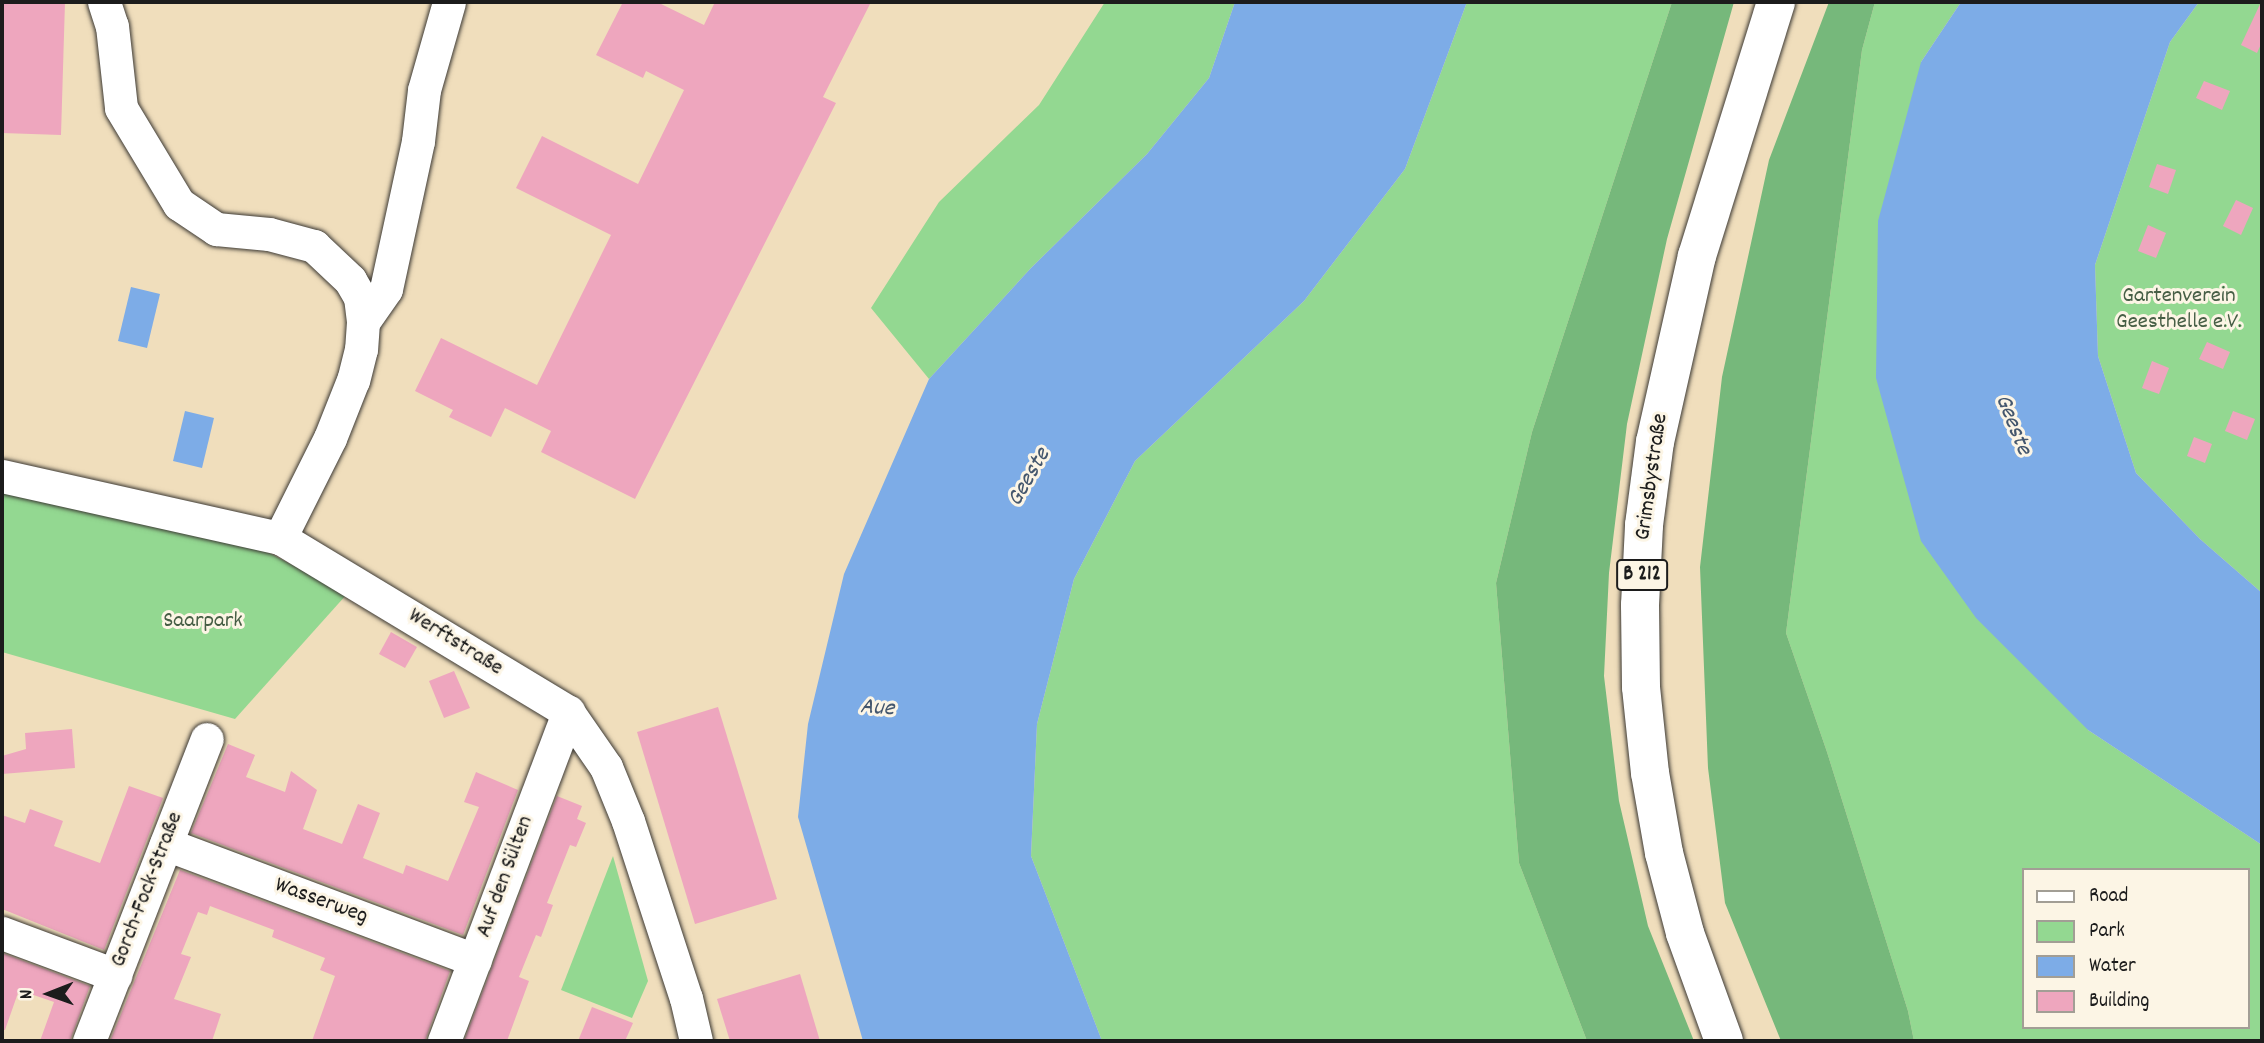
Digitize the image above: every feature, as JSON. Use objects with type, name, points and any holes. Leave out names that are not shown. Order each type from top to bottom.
[{"type":"highway","name":"Grimsbystraße","points":[[1724,1041],[1685,933],[1664,853],[1650,774],[1641,687],[1640,605],[1644,525],[1655,442],[1697,256],[1776,2]]},
{"type":"street","points":[[363,322],[386,289],[418,141],[424,90],[449,2]]},
{"type":"street","points":[[108,14],[121,108],[178,204],[216,229],[269,234],[314,246],[350,280],[360,297],[363,322],[361,349],[353,380],[330,438],[280,538]]},
{"type":"street","name":"Werftstraße","points":[[2,476],[280,538],[568,712],[606,768],[628,821],[686,998],[696,1041]]},
{"type":"street","name":"Auf den Sülten","points":[[444,1041],[568,712]]},
{"type":"street","name":"Gorch-Fock-Straße","points":[[89,1041],[207,739]]},
{"type":"street","name":"Wasserweg","points":[[166,845],[475,960]]},
{"type":"street","points":[[2,933],[116,975]]},
{"type":"green space","points":[[1105,2],[1235,2],[1209,78],[1147,154],[1031,268],[929,379],[871,308],[939,202],[1039,105]]},
{"type":"green space","points":[[1467,2],[1672,2],[1532,432],[1496,583],[1519,863],[1587,1041],[1102,1041],[1031,856],[1037,724],[1074,579],[1135,461],[1304,301],[1405,169]]},
{"type":"green space","points":[[1672,2],[1734,2],[1667,239],[1627,424],[1609,573],[1604,676],[1619,801],[1648,926],[1694,1041],[1587,1041],[1519,863],[1496,583],[1532,432]]},
{"type":"green space","points":[[1829,2],[1875,2],[1862,50],[1786,633],[1827,752],[1908,1011],[1914,1041],[1781,1041],[1725,903],[1708,768],[1700,567],[1722,377],[1769,160]]},
{"type":"green space","points":[[1875,2],[1961,2],[1921,62],[2088,730],[2262,845],[2262,1041],[1914,1041],[1908,1011],[1827,752],[1786,633],[1862,50]]},
{"type":"green space","name":"Gartenverein Geesthelle e.V.","points":[[2199,2],[2262,2],[2262,593],[2200,539],[2136,473],[2098,356],[2095,265],[2170,42]]},
{"type":"green space","name":"Saarpark","points":[[2,490],[260,548],[347,594],[235,719],[2,652]]},
{"type":"green space","points":[[613,856],[648,981],[632,1018],[561,990]]},
{"type":"water","points":[[1235,2],[1467,2],[1405,169],[1304,301],[1135,461],[1074,579],[1037,724],[1031,856],[1102,1041],[863,1041],[798,817],[808,724],[844,574],[929,379],[1031,268],[1147,154],[1209,78]]},
{"type":"water","name":"Geeste","points":[[1961,2],[2199,2],[2170,42],[2095,265],[2098,356],[2136,473],[2200,539],[2262,593],[2262,845],[2088,730],[1976,618],[1921,541],[1876,378],[1878,221],[1921,62]]},
{"type":"water","points":[[131,287],[160,294],[147,348],[118,341]]},
{"type":"water","points":[[185,411],[214,418],[202,468],[173,461]]},
{"type":"building","points":[[2,2],[65,2],[61,135],[2,133]]},
{"type":"building","points":[[623,2],[657,2],[704,25],[715,2],[871,2],[823,97],[836,103],[635,499],[541,452],[551,431],[505,408],[491,437],[449,417],[453,410],[415,391],[441,338],[537,385],[611,235],[516,188],[542,136],[638,184],[684,90],[646,71],[643,78],[596,55]]},
{"type":"building","points":[[2261,2],[2262,42],[2257,53],[2241,45]]},
{"type":"building","points":[[2204,81],[2230,91],[2222,110],[2196,98]]},
{"type":"building","points":[[2157,164],[2176,170],[2168,194],[2149,187]]},
{"type":"building","points":[[2236,200],[2253,208],[2241,235],[2223,226]]},
{"type":"building","points":[[2148,225],[2166,233],[2156,258],[2138,251]]},
{"type":"building","points":[[2207,342],[2230,352],[2223,369],[2199,359]]},
{"type":"building","points":[[2152,361],[2169,368],[2159,394],[2142,388]]},
{"type":"building","points":[[2233,411],[2255,419],[2247,440],[2225,431]]},
{"type":"building","points":[[2194,437],[2212,444],[2205,463],[2187,456]]},
{"type":"building","points":[[391,632],[417,647],[405,668],[379,654]]},
{"type":"building","points":[[454,671],[470,708],[444,718],[429,681]]},
{"type":"building","points":[[718,707],[777,899],[695,924],[637,732]]},
{"type":"building","points":[[72,729],[75,768],[2,774],[2,756],[26,749],[25,733]]},
{"type":"building","points":[[228,744],[255,755],[246,777],[285,792],[291,771],[317,790],[303,829],[342,844],[358,804],[380,813],[363,858],[403,874],[406,865],[448,881],[479,807],[464,802],[476,772],[518,790],[463,935],[191,833]]},
{"type":"building","points":[[129,786],[163,798],[104,950],[2,909],[2,815],[25,823],[30,809],[63,821],[54,846],[100,863]]},
{"type":"building","points":[[557,796],[582,806],[577,819],[586,823],[576,847],[570,845],[547,903],[553,905],[541,937],[536,935],[519,977],[529,981],[507,1041],[464,1041]]},
{"type":"building","points":[[180,870],[450,971],[425,1041],[312,1041],[335,976],[320,970],[325,958],[272,937],[274,930],[210,906],[207,915],[198,912],[181,954],[191,957],[174,999],[221,1014],[212,1041],[110,1041]]},
{"type":"building","points":[[2,953],[90,986],[70,1041],[40,1041],[54,1002],[19,990],[5,1030],[2,1030]]},
{"type":"building","points":[[800,974],[820,1041],[730,1041],[717,999]]},
{"type":"building","points":[[592,1007],[633,1023],[625,1041],[578,1041]]},
{"type":"water label","name":"Aue","points":[[877,709]]}]
